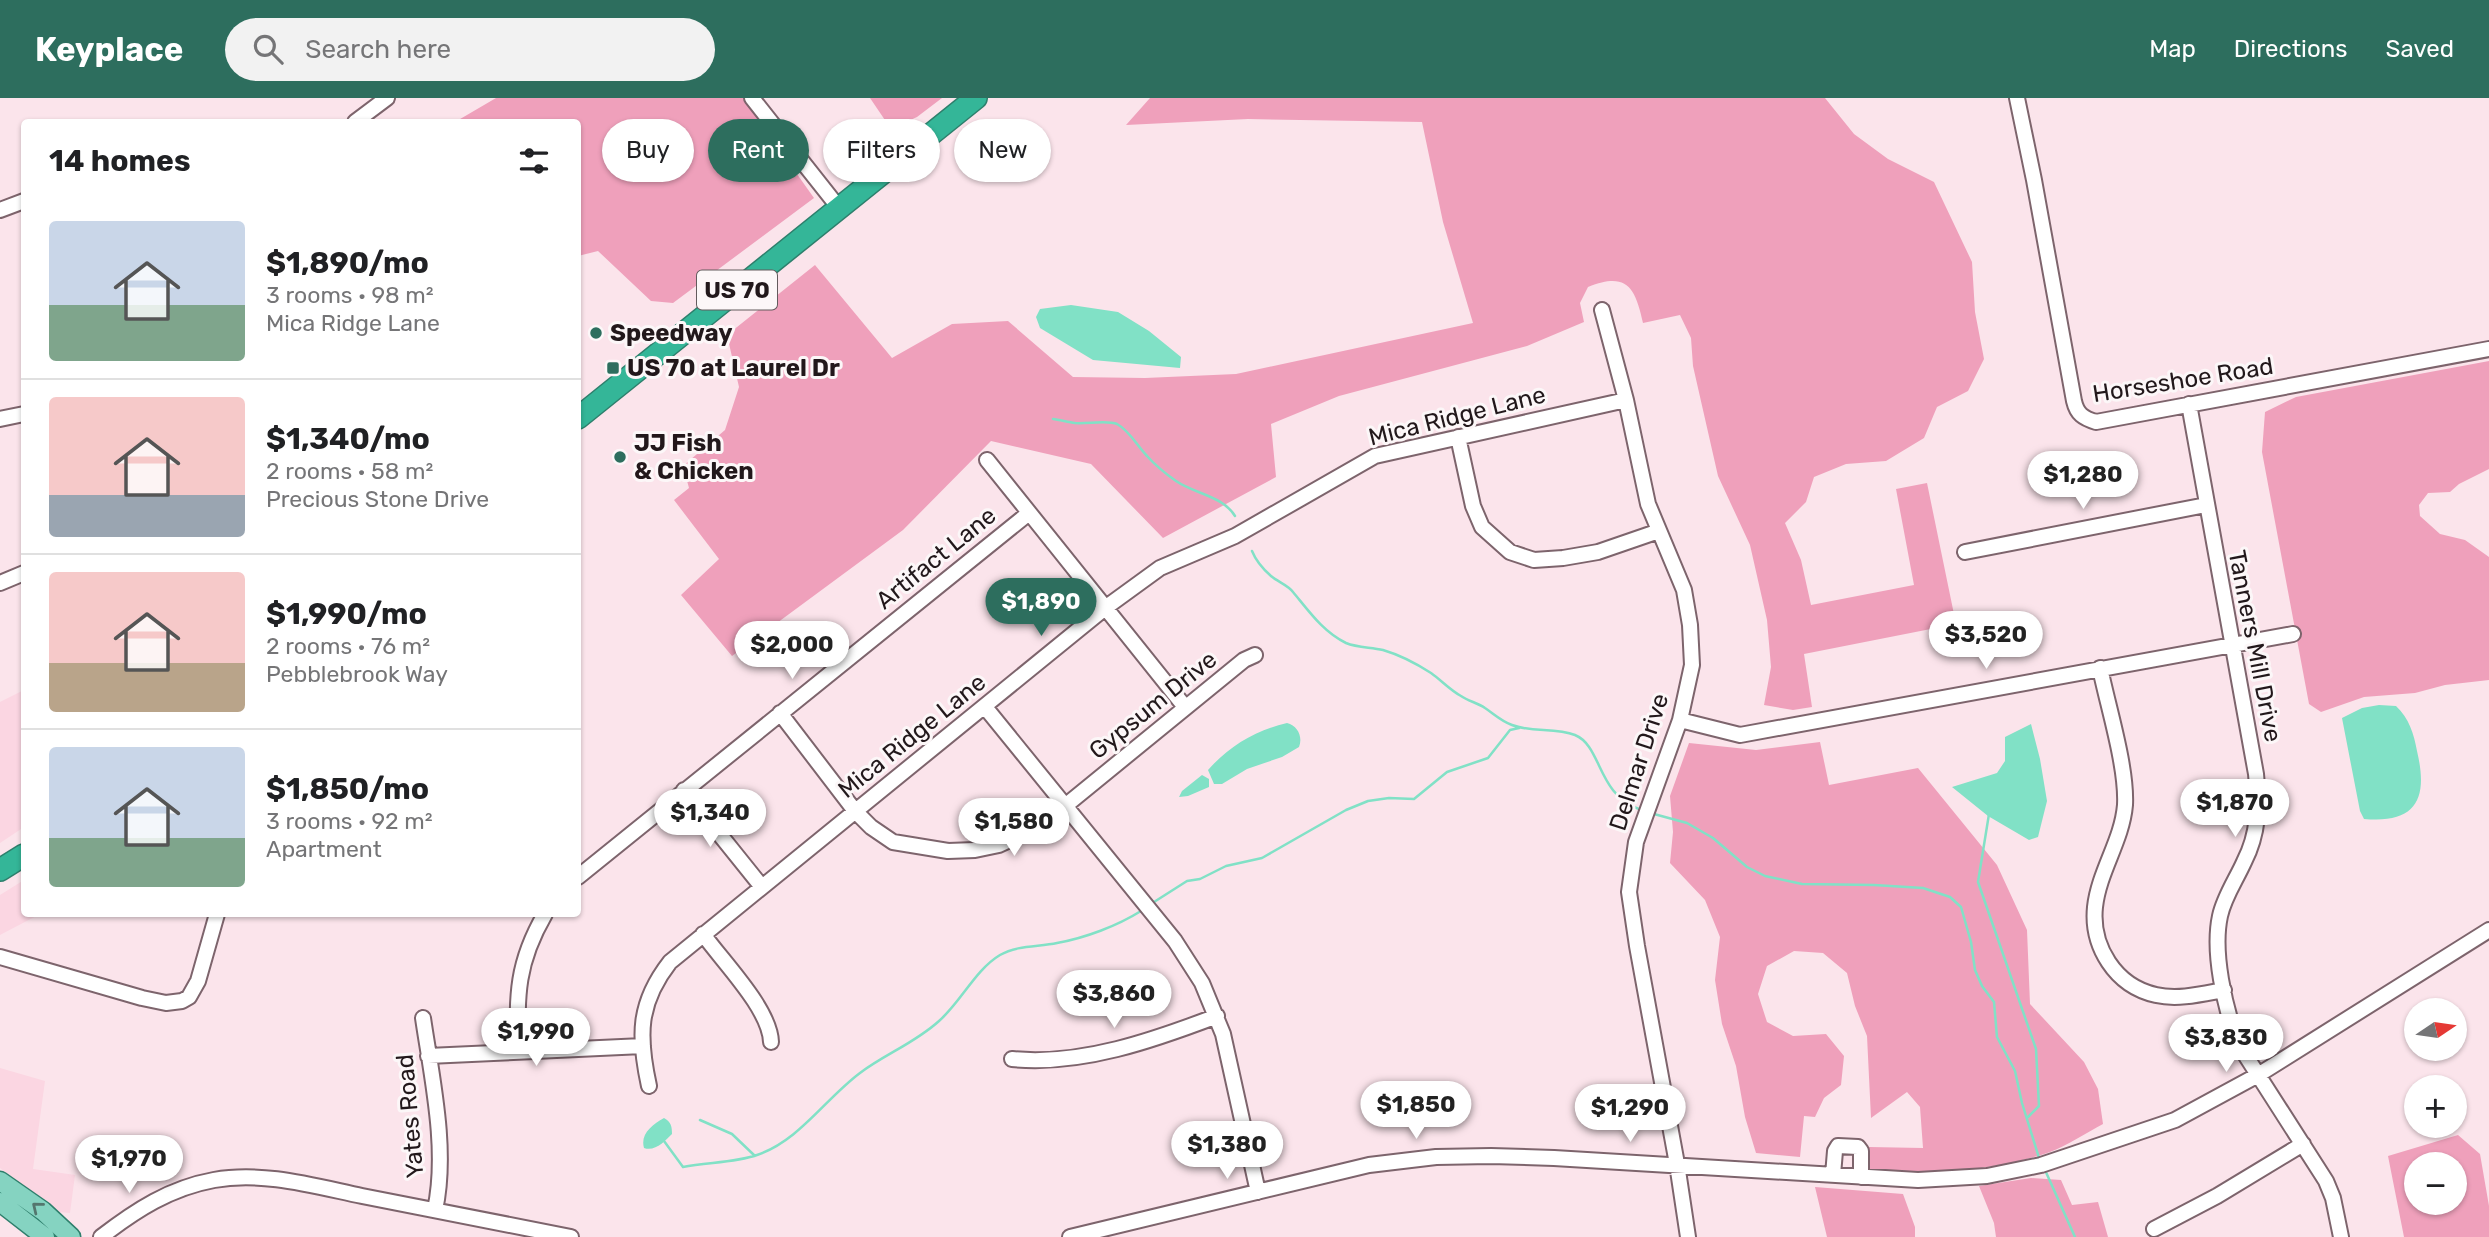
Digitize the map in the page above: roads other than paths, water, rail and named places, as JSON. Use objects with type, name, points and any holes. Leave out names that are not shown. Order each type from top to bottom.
[{"type":"highway","name":"US 70","points":[[581,416],[976,98]]},
{"type":"highway","points":[[0,870],[21,857]]},
{"type":"main road","points":[[0,1181],[43,1211],[71,1237]]},
{"type":"main road","points":[[0,1202],[45,1237]]},
{"type":"street","points":[[359,119],[387,98]]},
{"type":"street","points":[[752,98],[839,208]]},
{"type":"street","name":"Horseshoe Road","points":[[2017,98],[2074,401],[2079,415],[2096,422],[2489,349]]},
{"type":"street","points":[[0,211],[21,202]]},
{"type":"street","name":"Delmar Drive","points":[[1602,310],[1626,400],[1648,504],[1684,590],[1690,625],[1692,665],[1680,720],[1636,842],[1629,892],[1688,1237]]},
{"type":"street","name":"Mica Ridge Lane","points":[[649,1086],[643,1046],[647,998],[655,981],[670,962],[1105,608],[1160,568],[1235,536],[1375,456],[1626,400]]},
{"type":"street","name":"Tanners Mill Drive","points":[[2189,404],[2256,774],[2258,801],[2253,842],[2220,915],[2218,947],[2230,1023],[2238,1042],[2303,1144],[2333,1198],[2341,1237]]},
{"type":"street","points":[[0,419],[21,415]]},
{"type":"street","points":[[1458,437],[1477,517],[1482,527],[1510,552],[1534,560],[1563,558],[1598,552],[1659,531]]},
{"type":"street","points":[[987,460],[1185,707]]},
{"type":"street","points":[[1965,552],[2206,505]]},
{"type":"street","name":"Artifact Lane","points":[[581,875],[1029,513]]},
{"type":"street","points":[[0,583],[21,574]]},
{"type":"street","points":[[1680,720],[1740,735],[2293,634]]},
{"type":"street","name":"Gypsum Drive","points":[[780,713],[855,811],[871,827],[893,842],[948,851],[975,850],[999,845],[1043,824],[1185,707],[1244,660],[1255,655]]},
{"type":"street","points":[[2100,668],[2124,778],[2125,804],[2121,832],[2095,906],[2095,932],[2102,952],[2122,978],[2138,989],[2157,996],[2181,997],[2224,990]]},
{"type":"street","points":[[985,707],[1175,941],[1202,983],[1223,1034],[1258,1192]]},
{"type":"street","points":[[684,790],[762,887]]},
{"type":"street","points":[[0,957],[166,1003],[182,1002],[189,997],[198,981],[216,917]]},
{"type":"street","points":[[518,1052],[518,995],[522,962],[543,917]]},
{"type":"street","points":[[1070,1237],[1369,1165],[1436,1157],[1491,1156],[1677,1164],[1861,1177],[1952,1179],[1987,1176],[2042,1165],[2175,1120],[2258,1075],[2489,930]]},
{"type":"street","points":[[703,934],[762,1011],[771,1029],[771,1042]]},
{"type":"street","points":[[1012,1059],[1055,1059],[1101,1051],[1152,1038],[1217,1016]]},
{"type":"street","name":"Yates Road","points":[[423,1018],[441,1168],[435,1210]]},
{"type":"street","points":[[428,1056],[643,1046]]},
{"type":"street","points":[[2154,1229],[2217,1196],[2303,1144]]},
{"type":"street","points":[[1833,1175],[1835,1150],[1839,1146],[1858,1147],[1861,1152],[1861,1177]]},
{"type":"street","points":[[101,1237],[143,1206],[164,1195],[201,1182],[227,1178],[283,1181],[571,1237]]},
{"type":"waterway","points":[[1053,419],[1075,423],[1117,424],[1168,475],[1223,504],[1235,516]]},
{"type":"waterway","points":[[1252,551],[1265,571],[1291,590],[1330,633],[1346,643],[1396,654],[1431,673],[1457,694],[1508,723],[1527,729],[1560,731],[1575,735],[1590,749],[1615,793],[1639,809]]},
{"type":"waterway","points":[[1154,902],[1187,881],[1200,879],[1226,866],[1262,858],[1346,810],[1368,801],[1414,799],[1447,772],[1488,758],[1510,730],[1519,728]]},
{"type":"waterway","points":[[1654,814],[1687,823],[1713,838],[1747,867],[1765,876],[1802,884],[1923,888],[1950,897],[1961,907],[1971,942],[1975,970],[1982,986],[1994,1002],[1997,1037],[2015,1071],[2040,1161]]},
{"type":"waterway","points":[[1989,814],[1978,882],[2036,1049],[2039,1106],[2028,1117]]},
{"type":"waterway","points":[[664,1141],[683,1167],[739,1160],[772,1149],[799,1130],[860,1073],[939,1021],[983,969],[1000,955],[1014,949],[1090,935],[1141,911]]},
{"type":"waterway","points":[[700,1120],[732,1134],[755,1156]]},
{"type":"waterway","points":[[2045,1170],[2075,1237]]},
{"type":"place","name":"Speedway","points":[[596,333]]},
{"type":"place","name":"US 70 at Laurel Dr","points":[[613,368]]},
{"type":"place","name":"JJ Fish & Chicken","points":[[620,457]]}]
